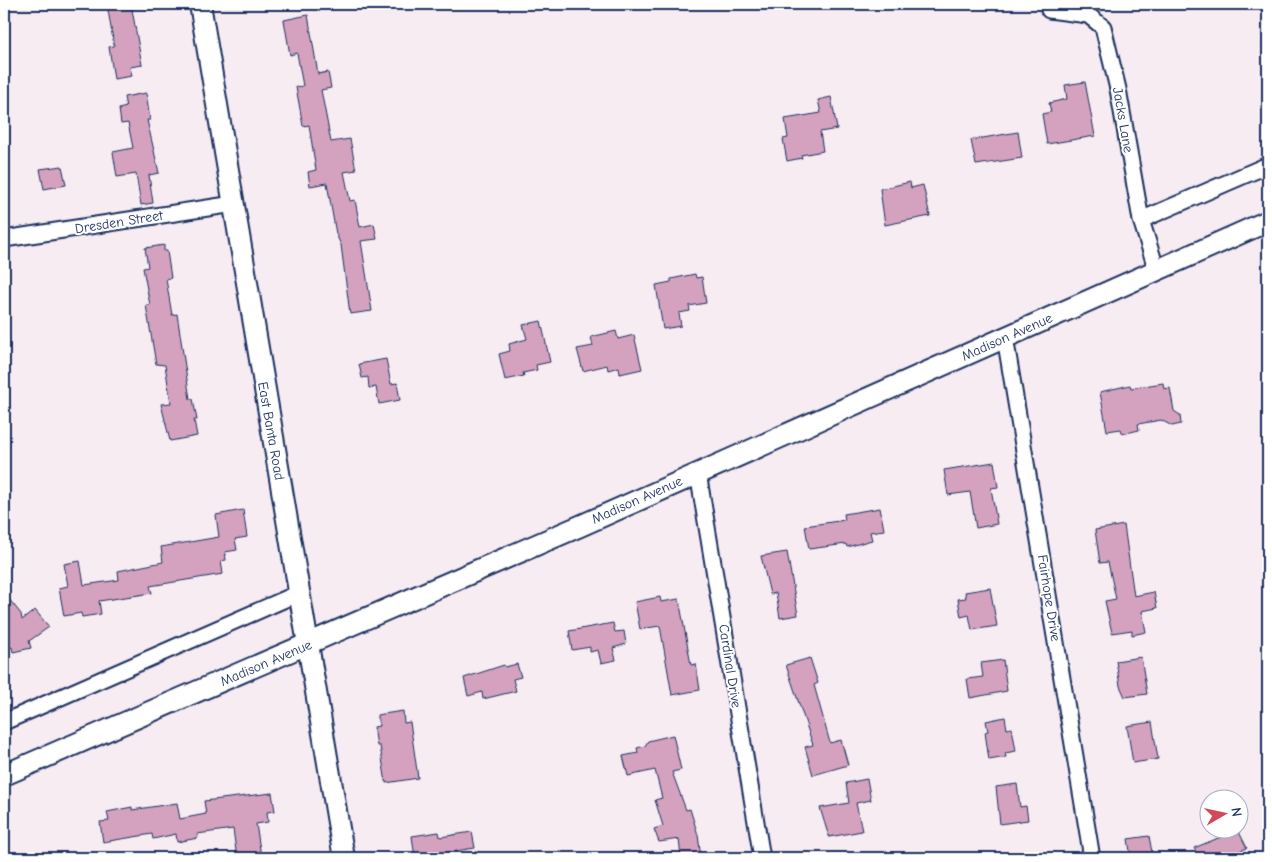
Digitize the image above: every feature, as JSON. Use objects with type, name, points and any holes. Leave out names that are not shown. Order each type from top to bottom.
[{"type":"main road","name":"East Banta Road","points":[[200,4],[344,858]]},
{"type":"main road","name":"Madison Avenue","points":[[4,775],[308,645],[1268,221]]},
{"type":"street","name":"Jacks Lane","points":[[1049,10],[1088,15],[1103,27],[1118,89],[1141,220],[1157,271]]},
{"type":"street","points":[[1141,220],[1268,165]]},
{"type":"street","name":"Dresden Street","points":[[4,239],[234,204]]},
{"type":"street","name":"Fairhope Drive","points":[[1005,337],[1092,858]]},
{"type":"street","name":"Cardinal Drive","points":[[698,473],[762,858]]},
{"type":"street","points":[[4,722],[299,593]]},
{"type":"building","points":[[107,4],[131,4],[142,65],[130,67],[132,76],[114,79],[109,47],[114,46]]},
{"type":"building","points":[[308,15],[318,74],[328,72],[331,88],[321,90],[331,142],[350,139],[356,170],[344,172],[350,201],[355,200],[360,227],[374,224],[377,239],[361,241],[372,311],[350,314],[341,245],[336,234],[327,183],[310,186],[308,172],[316,170],[309,125],[303,126],[296,87],[303,86],[297,53],[290,55],[284,20]]},
{"type":"building","points":[[1085,82],[1095,136],[1047,144],[1042,114],[1051,112],[1049,103],[1067,99],[1065,85]]},
{"type":"building","points":[[146,93],[150,120],[147,120],[159,173],[149,175],[153,203],[141,205],[136,174],[117,177],[113,152],[133,148],[128,123],[121,124],[119,109],[126,107],[124,97]]},
{"type":"building","points":[[831,97],[837,129],[820,132],[823,151],[801,155],[802,158],[787,161],[783,139],[788,138],[785,119],[821,113],[818,100]]},
{"type":"building","points":[[1018,132],[1022,158],[976,165],[971,140]]},
{"type":"building","points":[[62,166],[66,185],[44,189],[40,169]]},
{"type":"building","points":[[910,182],[911,188],[923,185],[930,216],[885,225],[880,189]]},
{"type":"building","points":[[164,245],[164,251],[167,251],[171,278],[166,279],[172,315],[177,314],[190,399],[193,399],[197,420],[194,420],[197,436],[170,441],[161,404],[171,403],[165,365],[156,364],[146,305],[150,305],[143,268],[148,267],[145,248]]},
{"type":"building","points":[[695,274],[696,278],[702,277],[706,303],[689,306],[690,311],[679,313],[681,326],[663,329],[656,285],[671,282],[671,279]]},
{"type":"building","points":[[541,321],[550,362],[536,365],[537,370],[523,373],[524,376],[505,380],[499,354],[510,351],[509,344],[527,339],[523,325]]},
{"type":"building","points":[[616,331],[618,339],[634,335],[642,369],[620,374],[619,367],[608,370],[607,365],[583,371],[577,349],[593,346],[591,337]]},
{"type":"building","points":[[386,359],[391,384],[397,383],[400,400],[379,404],[376,387],[369,388],[368,377],[362,378],[359,364]]},
{"type":"building","points":[[1163,383],[1164,389],[1170,388],[1174,411],[1180,415],[1181,424],[1172,426],[1161,420],[1138,424],[1139,430],[1122,434],[1121,429],[1107,431],[1100,392],[1130,385],[1131,388]]},
{"type":"building","points":[[994,462],[998,487],[991,488],[997,524],[976,528],[970,492],[948,495],[944,470]]},
{"type":"building","points":[[880,508],[884,530],[870,532],[872,540],[847,547],[846,544],[809,549],[805,526],[845,520],[844,514]]},
{"type":"building","points":[[243,510],[247,537],[235,539],[237,550],[225,552],[226,560],[221,561],[223,574],[150,586],[152,593],[99,601],[101,614],[82,617],[81,613],[64,616],[59,588],[68,586],[64,564],[80,561],[84,585],[119,580],[118,571],[163,562],[161,547],[219,537],[216,515]]},
{"type":"building","points":[[1124,525],[1134,596],[1154,592],[1157,608],[1142,611],[1146,632],[1132,635],[1132,630],[1112,633],[1105,601],[1116,599],[1108,562],[1100,563],[1095,530]]},
{"type":"building","points":[[787,552],[798,615],[780,618],[776,593],[770,594],[761,556]]},
{"type":"building","points":[[990,588],[997,626],[972,630],[969,615],[961,617],[958,599],[966,598],[965,592]]},
{"type":"building","points":[[4,593],[21,614],[22,620],[35,610],[49,627],[29,641],[31,648],[13,652],[12,647],[4,649]]},
{"type":"building","points":[[660,597],[661,602],[679,599],[691,665],[696,664],[700,690],[672,695],[660,626],[640,629],[635,602]]},
{"type":"building","points":[[613,623],[615,632],[624,631],[626,644],[613,648],[616,660],[601,663],[598,650],[590,652],[590,647],[572,650],[569,631]]},
{"type":"building","points":[[1141,657],[1147,694],[1125,697],[1120,686],[1116,661]]},
{"type":"building","points":[[810,658],[818,683],[814,685],[830,743],[841,740],[848,765],[813,775],[805,747],[813,745],[786,665]]},
{"type":"building","points":[[1003,660],[1007,691],[970,698],[967,679],[983,677],[981,663]]},
{"type":"building","points":[[517,664],[521,677],[513,679],[516,691],[483,699],[482,692],[468,696],[464,678],[504,665],[505,667]]},
{"type":"building","points":[[403,711],[404,723],[410,722],[418,778],[386,783],[380,746],[377,746],[374,727],[379,726],[377,715]]},
{"type":"building","points":[[1005,717],[1007,729],[1012,728],[1016,751],[1005,753],[1006,757],[989,760],[985,732],[988,731],[986,721]]},
{"type":"building","points":[[1152,722],[1158,759],[1133,763],[1127,726]]},
{"type":"building","points":[[673,735],[681,770],[672,772],[686,810],[690,809],[698,835],[701,858],[681,858],[679,839],[659,842],[654,829],[663,826],[655,800],[662,798],[655,770],[628,776],[623,756],[638,753],[637,748],[645,746],[648,741]]},
{"type":"building","points":[[867,779],[871,800],[856,803],[862,831],[829,837],[820,808],[849,803],[846,783]]},
{"type":"building","points":[[1017,784],[1020,807],[1026,806],[1028,820],[1000,824],[996,787]]},
{"type":"building","points":[[272,793],[275,811],[267,812],[268,822],[256,824],[261,856],[237,858],[233,829],[197,834],[198,838],[177,842],[176,834],[153,839],[152,834],[103,842],[100,822],[109,821],[107,812],[132,807],[132,810],[177,803],[180,819],[206,814],[204,801]]},
{"type":"building","points":[[439,832],[440,837],[472,832],[475,848],[443,853],[443,858],[415,858],[412,836]]},
{"type":"building","points":[[1149,836],[1153,858],[1131,858],[1128,839]]},
{"type":"building","points":[[1214,840],[1243,840],[1247,848],[1223,858],[1199,858],[1194,848]]}]
